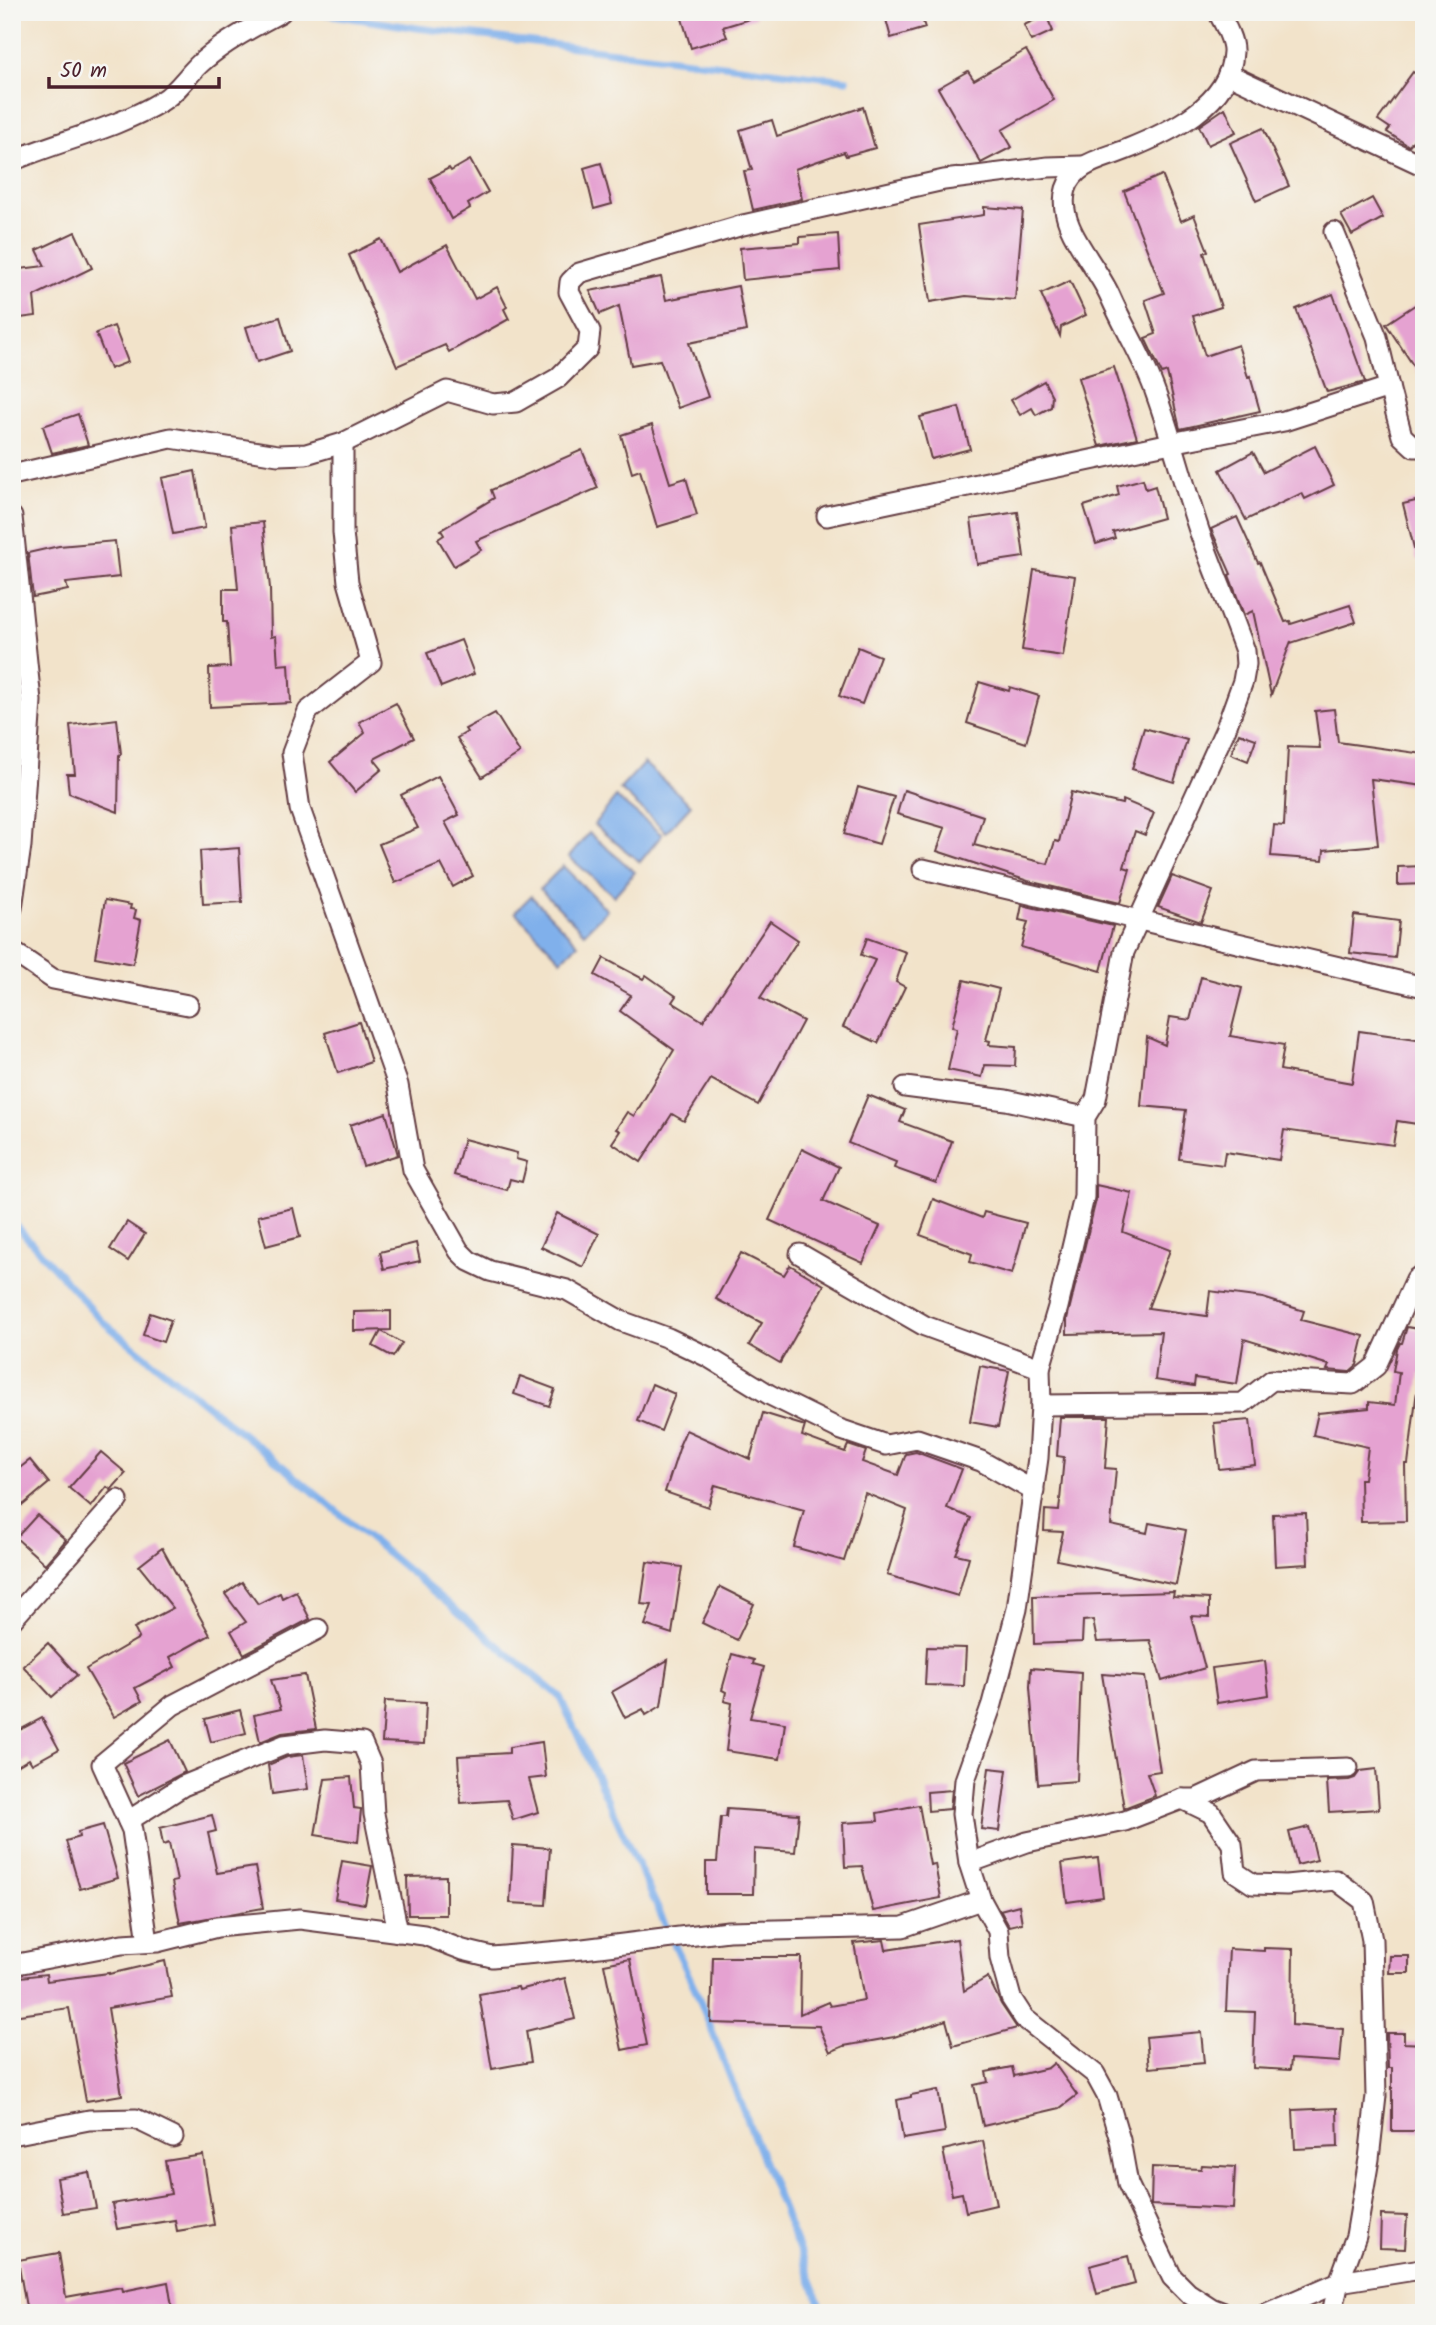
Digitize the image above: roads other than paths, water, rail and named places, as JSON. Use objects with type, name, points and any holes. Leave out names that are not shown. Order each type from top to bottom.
[{"type":"street","points":[[12,161],[114,124],[164,100],[203,60],[281,12]]},
{"type":"street","points":[[12,475],[171,438],[278,455],[306,454],[343,443],[447,391],[493,404],[516,402],[558,378],[588,348],[590,331],[569,292],[570,282],[579,272],[743,225],[944,180],[1048,167],[1083,166],[1127,149],[1197,113],[1216,95],[1228,74],[1234,50],[1218,12]]},
{"type":"street","points":[[1228,74],[1424,166]]},
{"type":"street","points":[[1083,166],[1069,180],[1065,191],[1063,206],[1066,224],[1103,279],[1156,392],[1201,536],[1245,650],[1246,664],[1243,681],[1226,728],[1124,952],[1096,1099],[1086,1117],[1084,1197],[1058,1307],[1040,1368],[1041,1405],[1034,1491],[1017,1609],[992,1704],[965,1780],[961,1814],[969,1863],[981,1900],[998,1931],[1000,1958],[1010,1998],[1024,2018],[1095,2074],[1107,2096],[1120,2140],[1128,2184],[1172,2277],[1188,2293],[1224,2313]]},
{"type":"street","points":[[1334,232],[1377,337],[1402,436],[1414,447],[1424,447]]},
{"type":"street","points":[[827,516],[1284,421],[1389,387]]},
{"type":"street","points":[[343,443],[343,532],[348,582],[371,662],[308,711],[292,753],[300,808],[398,1085],[413,1170],[459,1251],[469,1261],[490,1270],[567,1290],[621,1321],[668,1338],[708,1357],[770,1395],[839,1429],[886,1445],[917,1439],[981,1461],[1034,1491]]},
{"type":"street","points":[[12,517],[31,701],[20,758],[21,846],[12,908]]},
{"type":"street","points":[[923,869],[1424,987]]},
{"type":"street","points":[[12,951],[53,979],[188,1005]]},
{"type":"street","points":[[905,1087],[1006,1100],[1086,1117]]},
{"type":"street","points":[[800,1254],[925,1326],[1040,1368]]},
{"type":"street","points":[[1041,1405],[1243,1403],[1272,1380],[1353,1384],[1376,1366],[1416,1279],[1424,1273]]},
{"type":"street","points":[[12,1620],[118,1500]]},
{"type":"street","points":[[148,1942],[132,1830],[102,1763],[173,1705],[318,1629]]},
{"type":"street","points":[[128,1821],[183,1786],[284,1745],[325,1740],[362,1743],[370,1764],[374,1814],[398,1932]]},
{"type":"street","points":[[969,1863],[1027,1843],[1125,1821],[1182,1799],[1196,1799],[1256,1771],[1348,1768]]},
{"type":"street","points":[[1182,1799],[1211,1814],[1233,1844],[1236,1872],[1253,1884],[1286,1885],[1336,1880],[1364,1901],[1372,1940],[1376,2096],[1356,2236],[1339,2283],[1332,2313]]},
{"type":"street","points":[[12,1965],[121,1944],[148,1942],[217,1927],[300,1919],[424,1935],[463,1950],[492,1957],[729,1931],[903,1927],[981,1900]]},
{"type":"street","points":[[12,2135],[89,2120],[136,2119],[173,2137]]},
{"type":"street","points":[[1267,2313],[1339,2283],[1415,2270],[1424,2272]]},
{"type":"water","points":[[644,763],[691,805],[666,832],[620,789]]},
{"type":"water","points":[[616,797],[662,835],[640,862],[594,825]]},
{"type":"water","points":[[589,833],[635,872],[614,896],[569,857]]},
{"type":"water","points":[[563,866],[607,910],[584,933],[540,889]]},
{"type":"water","points":[[531,896],[578,944],[561,960],[515,912]]},
{"type":"waterway","points":[[314,12],[417,28],[847,80]]},
{"type":"waterway","points":[[12,1221],[102,1321],[280,1464],[560,1697],[696,1991],[824,2313]]}]
